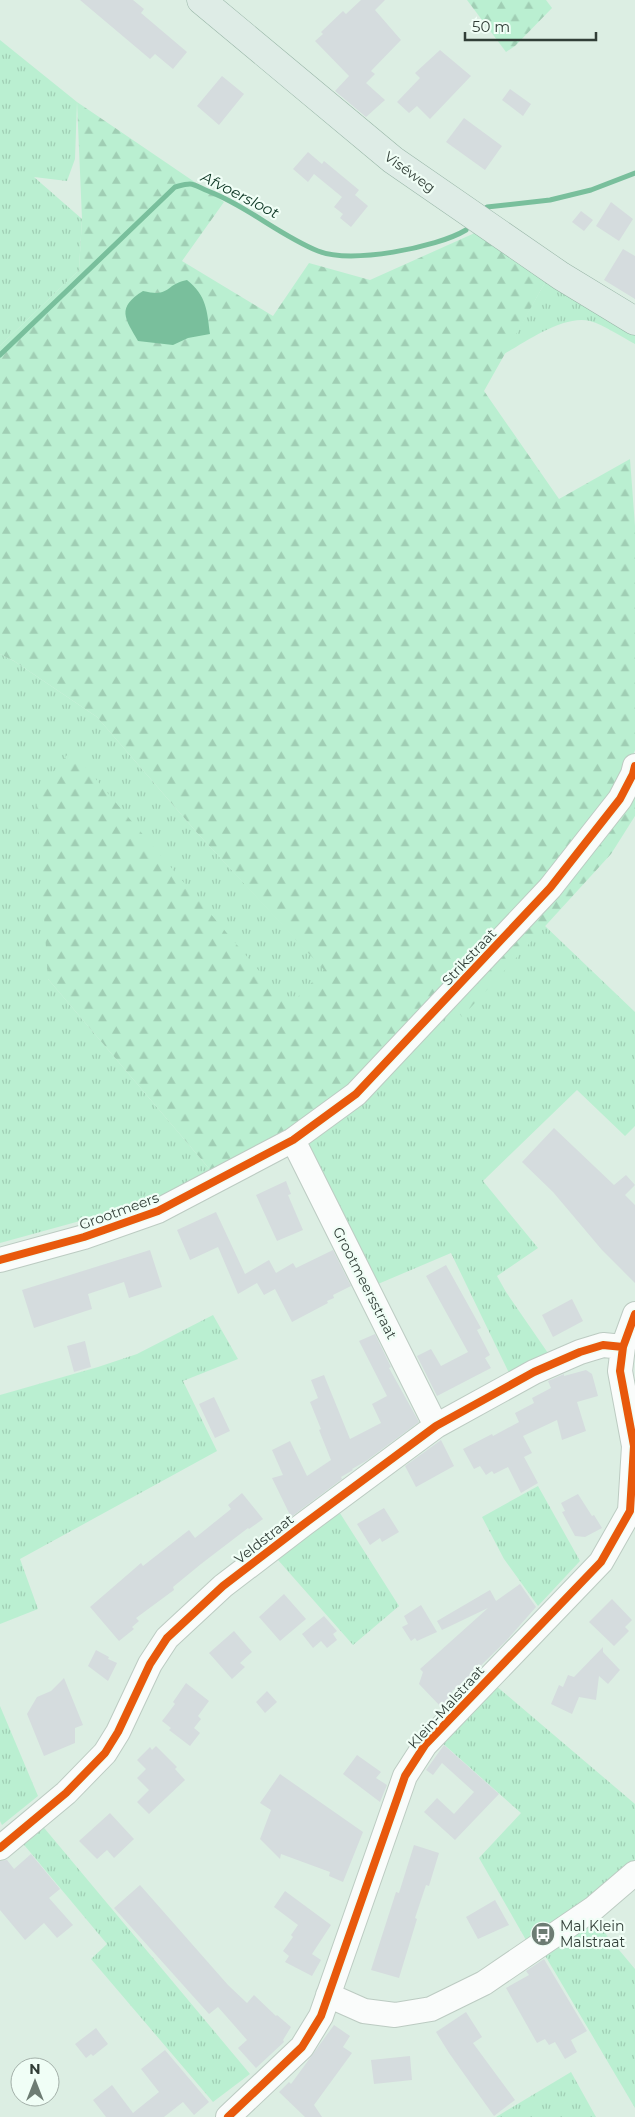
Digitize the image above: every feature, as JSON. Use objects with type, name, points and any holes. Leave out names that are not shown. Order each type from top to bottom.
[{"type":"main road","name":"Viséweg","points":[[201,0],[393,160],[561,276],[635,321]]},
{"type":"street","name":"Strikstraat","points":[[293,1140],[356,1094],[544,895],[620,799],[635,766]]},
{"type":"street","name":"Grootmeers","points":[[0,1260],[84,1237],[158,1211],[293,1140]]},
{"type":"street","name":"Grootmeersstraat","points":[[293,1140],[436,1426]]},
{"type":"street","name":"Klein-Malstraat","points":[[228,2117],[302,2047],[320,2016],[404,1776],[425,1745],[602,1562],[630,1511],[634,1446],[620,1371],[623,1347],[635,1314]]},
{"type":"street","name":"Veldstraat","points":[[0,1848],[66,1793],[105,1753],[118,1732],[150,1664],[167,1638],[223,1586],[436,1426],[549,1366],[603,1345],[623,1347]]},
{"type":"street","points":[[328,1996],[364,2011],[395,2015],[432,2009],[484,1983],[594,1908],[635,1873]]},
{"type":"green space","points":[[467,0],[546,0],[552,8],[515,46],[506,52]]},
{"type":"green space","points":[[0,40],[77,102],[75,159],[67,181],[34,177],[82,219],[79,270],[0,346]]},
{"type":"green space","points":[[77,102],[224,202],[182,261],[273,316],[309,263],[370,280],[477,232],[546,281],[484,391],[559,499],[630,459],[635,526],[635,750],[625,775],[601,812],[447,988],[348,1092],[284,1136],[212,1172],[48,979],[36,794],[71,750],[289,1006],[324,970],[199,835],[97,717],[14,661],[0,654],[0,346],[79,270],[82,219]]},
{"type":"green space","points":[[546,281],[635,335],[635,344],[601,325],[580,320],[557,325],[504,354]]},
{"type":"green space","points":[[0,654],[14,661],[97,717],[199,835],[325,970],[289,1007],[193,895],[48,979],[212,1172],[149,1202],[0,1243]]},
{"type":"green space","points":[[635,785],[635,816],[611,854],[462,1017],[451,1003]]},
{"type":"green space","points":[[544,925],[635,1012],[635,1126],[625,1136],[577,1090],[483,1181],[538,1248],[497,1276],[550,1356],[510,1375],[451,1253],[378,1284],[305,1141],[451,1003],[462,1016]]},
{"type":"green space","points":[[213,1315],[238,1359],[183,1381],[217,1451],[20,1559],[38,1609],[0,1624],[0,1395],[137,1354]]},
{"type":"green space","points":[[538,1486],[580,1561],[538,1606],[504,1559],[482,1517]]},
{"type":"green space","points":[[338,1510],[399,1606],[353,1645],[278,1560]]},
{"type":"green space","points":[[495,1685],[635,1804],[635,1860],[592,1897],[526,1940],[479,1858],[521,1813],[440,1741]]},
{"type":"green space","points":[[0,1706],[38,1796],[2,1825],[0,1821]]},
{"type":"green space","points":[[40,1823],[250,2074],[213,2102],[91,1959],[107,1944],[20,1840]]},
{"type":"green space","points":[[594,1920],[635,1969],[635,2108],[543,1952]]},
{"type":"green space","points":[[571,2072],[596,2117],[496,2117]]},
{"type":"shaded area","points":[[187,280],[199,292],[205,304],[210,334],[188,338],[173,345],[138,341],[125,314],[129,303],[143,291],[152,293],[163,292],[175,284]]},
{"type":"building","points":[[80,0],[133,0],[144,9],[141,13],[187,52],[173,69],[155,54],[150,59]]},
{"type":"building","points":[[361,0],[385,0],[375,10],[401,40],[371,71],[375,74],[366,83],[385,100],[366,117],[335,91],[349,76],[315,41],[323,34],[321,32],[343,11],[346,14]]},
{"type":"building","points":[[440,50],[471,76],[430,119],[417,106],[409,113],[397,102],[420,78],[415,73]]},
{"type":"building","points":[[222,76],[244,94],[219,125],[197,106]]},
{"type":"building","points":[[510,89],[531,104],[523,116],[502,100]]},
{"type":"building","points":[[464,118],[502,146],[485,170],[446,142]]},
{"type":"building","points":[[308,152],[322,164],[324,161],[359,190],[355,195],[368,206],[351,227],[340,218],[343,214],[334,207],[342,197],[314,174],[308,182],[293,169]]},
{"type":"building","points":[[611,202],[633,219],[619,241],[596,226]]},
{"type":"building","points":[[581,211],[593,220],[584,231],[572,222]]},
{"type":"building","points":[[623,249],[635,256],[635,299],[604,280]]},
{"type":"building","points":[[554,1128],[614,1185],[626,1175],[635,1185],[625,1195],[635,1205],[635,1283],[602,1250],[553,1192],[522,1162]]},
{"type":"building","points":[[286,1181],[291,1194],[288,1195],[303,1230],[277,1241],[256,1195]]},
{"type":"building","points":[[216,1212],[245,1274],[269,1260],[276,1273],[293,1263],[296,1268],[333,1250],[351,1286],[333,1295],[334,1298],[327,1301],[328,1303],[292,1322],[275,1289],[264,1295],[257,1283],[238,1294],[218,1247],[190,1260],[177,1230]]},
{"type":"building","points":[[150,1250],[162,1287],[129,1298],[124,1282],[88,1294],[92,1309],[34,1328],[22,1290]]},
{"type":"building","points":[[446,1265],[481,1328],[477,1330],[490,1355],[485,1358],[491,1368],[437,1396],[417,1356],[431,1349],[441,1366],[468,1352],[426,1276]]},
{"type":"building","points":[[572,1299],[583,1321],[553,1337],[542,1315]]},
{"type":"building","points":[[375,1334],[391,1367],[389,1368],[419,1422],[341,1477],[342,1479],[291,1517],[272,1478],[283,1475],[272,1450],[290,1441],[307,1476],[331,1460],[310,1402],[318,1398],[311,1380],[324,1375],[350,1439],[381,1423],[372,1404],[387,1396],[359,1341]]},
{"type":"building","points":[[85,1341],[91,1367],[74,1372],[67,1346]]},
{"type":"building","points":[[586,1370],[592,1374],[598,1396],[577,1402],[586,1431],[562,1440],[557,1420],[523,1436],[532,1453],[524,1457],[538,1483],[521,1493],[508,1467],[494,1474],[492,1471],[486,1475],[480,1466],[474,1469],[463,1449],[519,1422],[515,1413],[534,1403],[532,1398],[551,1388],[548,1381],[564,1374],[564,1376]]},
{"type":"building","points":[[214,1397],[230,1431],[215,1438],[199,1404]]},
{"type":"building","points":[[441,1440],[454,1466],[416,1487],[405,1466]]},
{"type":"building","points":[[242,1493],[263,1519],[248,1528],[201,1564],[173,1587],[174,1590],[136,1618],[139,1621],[132,1627],[134,1629],[119,1641],[90,1607],[141,1563],[143,1566],[189,1530],[195,1538],[231,1509],[228,1505]]},
{"type":"building","points":[[578,1494],[602,1528],[585,1537],[575,1536],[562,1512],[565,1511],[561,1503]]},
{"type":"building","points":[[384,1508],[399,1532],[382,1542],[380,1538],[370,1545],[357,1524]]},
{"type":"building","points":[[520,1584],[536,1607],[506,1641],[452,1691],[453,1696],[441,1707],[419,1684],[423,1672],[420,1669],[488,1608],[442,1630],[437,1621],[490,1590],[496,1601]]},
{"type":"building","points":[[284,1594],[306,1619],[280,1641],[259,1617]]},
{"type":"building","points":[[612,1599],[632,1620],[625,1627],[629,1631],[614,1646],[589,1622]]},
{"type":"building","points":[[421,1605],[437,1632],[417,1641],[415,1638],[411,1641],[402,1627],[408,1624],[404,1616]]},
{"type":"building","points":[[324,1616],[337,1631],[333,1634],[337,1640],[327,1648],[321,1641],[313,1648],[302,1634]]},
{"type":"building","points":[[234,1631],[252,1652],[240,1663],[245,1667],[232,1679],[209,1653]]},
{"type":"building","points":[[603,1647],[603,1652],[620,1670],[608,1684],[599,1676],[596,1700],[579,1697],[572,1714],[551,1704],[559,1685],[563,1687],[568,1675],[574,1677]]},
{"type":"building","points":[[96,1650],[117,1663],[108,1681],[88,1666]]},
{"type":"building","points":[[64,1678],[83,1725],[75,1728],[75,1743],[44,1756],[27,1714],[37,1697],[51,1691]]},
{"type":"building","points":[[186,1683],[209,1701],[198,1716],[201,1719],[194,1728],[200,1733],[190,1746],[169,1730],[171,1728],[162,1721],[175,1704],[173,1702]]},
{"type":"building","points":[[267,1691],[277,1702],[265,1713],[256,1702]]},
{"type":"building","points":[[444,1745],[499,1794],[455,1840],[424,1812],[437,1798],[454,1814],[474,1792],[442,1763],[433,1775],[426,1770]]},
{"type":"building","points":[[156,1746],[177,1767],[175,1769],[185,1780],[149,1814],[137,1802],[149,1790],[137,1778],[146,1769],[137,1760],[150,1747],[152,1750]]},
{"type":"building","points":[[357,1755],[381,1772],[376,1778],[387,1785],[380,1802],[343,1774]]},
{"type":"building","points":[[280,1774],[363,1832],[343,1882],[329,1876],[330,1872],[281,1854],[280,1859],[260,1839],[271,1810],[260,1803]]},
{"type":"building","points":[[110,1813],[134,1839],[114,1858],[107,1850],[97,1859],[79,1841]]},
{"type":"building","points":[[414,1845],[439,1853],[429,1886],[426,1885],[415,1918],[417,1919],[399,1978],[371,1970],[396,1892],[399,1893]]},
{"type":"building","points":[[31,1854],[60,1889],[49,1898],[73,1925],[57,1938],[44,1923],[25,1940],[0,1910],[0,1861],[7,1860],[14,1869]]},
{"type":"building","points":[[140,1885],[228,1985],[247,2003],[254,1995],[291,2027],[283,2040],[284,2042],[256,2068],[238,2048],[247,2040],[218,2007],[209,2014],[114,1908]]},
{"type":"building","points":[[285,1891],[331,1925],[312,1954],[321,1960],[312,1976],[285,1962],[289,1956],[283,1951],[293,1937],[291,1935],[298,1925],[274,1907]]},
{"type":"building","points":[[495,1900],[509,1925],[478,1939],[466,1917]]},
{"type":"building","points":[[544,1959],[587,2031],[571,2040],[577,2052],[565,2059],[555,2042],[549,2045],[545,2039],[537,2043],[506,1988],[529,1975],[526,1971]]},
{"type":"building","points":[[466,2012],[482,2037],[473,2043],[515,2100],[494,2116],[436,2032]]},
{"type":"building","points":[[334,2025],[350,2036],[343,2047],[352,2053],[314,2105],[322,2117],[305,2117],[279,2092],[289,2082],[291,2084]]},
{"type":"building","points":[[96,2028],[108,2044],[93,2056],[91,2054],[86,2058],[75,2044]]},
{"type":"building","points":[[165,2050],[209,2102],[194,2115],[183,2102],[164,2117],[106,2117],[93,2100],[112,2085],[133,2113],[159,2092],[141,2069]]},
{"type":"building","points":[[410,2056],[412,2080],[374,2084],[371,2060]]},
{"type":"waterway","name":"Afvoersloot","points":[[487,207],[550,200],[591,190],[635,173]]},
{"type":"waterway","name":"Afvoersloot","points":[[0,355],[175,187],[192,184],[236,204],[290,237],[318,251],[333,255],[371,255],[415,248],[435,243],[466,230]]},
{"type":"cycle path","points":[[0,1260],[84,1237],[158,1211],[293,1140],[356,1094],[550,888],[620,799],[635,766]]},
{"type":"cycle path","points":[[228,2117],[302,2047],[321,2016],[405,1776],[425,1745],[601,1562],[630,1511],[634,1446],[620,1371],[623,1347],[635,1314]]},
{"type":"cycle path","points":[[0,1848],[66,1793],[105,1753],[118,1732],[150,1664],[167,1638],[223,1586],[436,1426],[534,1372],[580,1352],[603,1345],[623,1347]]},
{"type":"place","name":"Mal Klein Malstraat","points":[[543,1934]]}]
